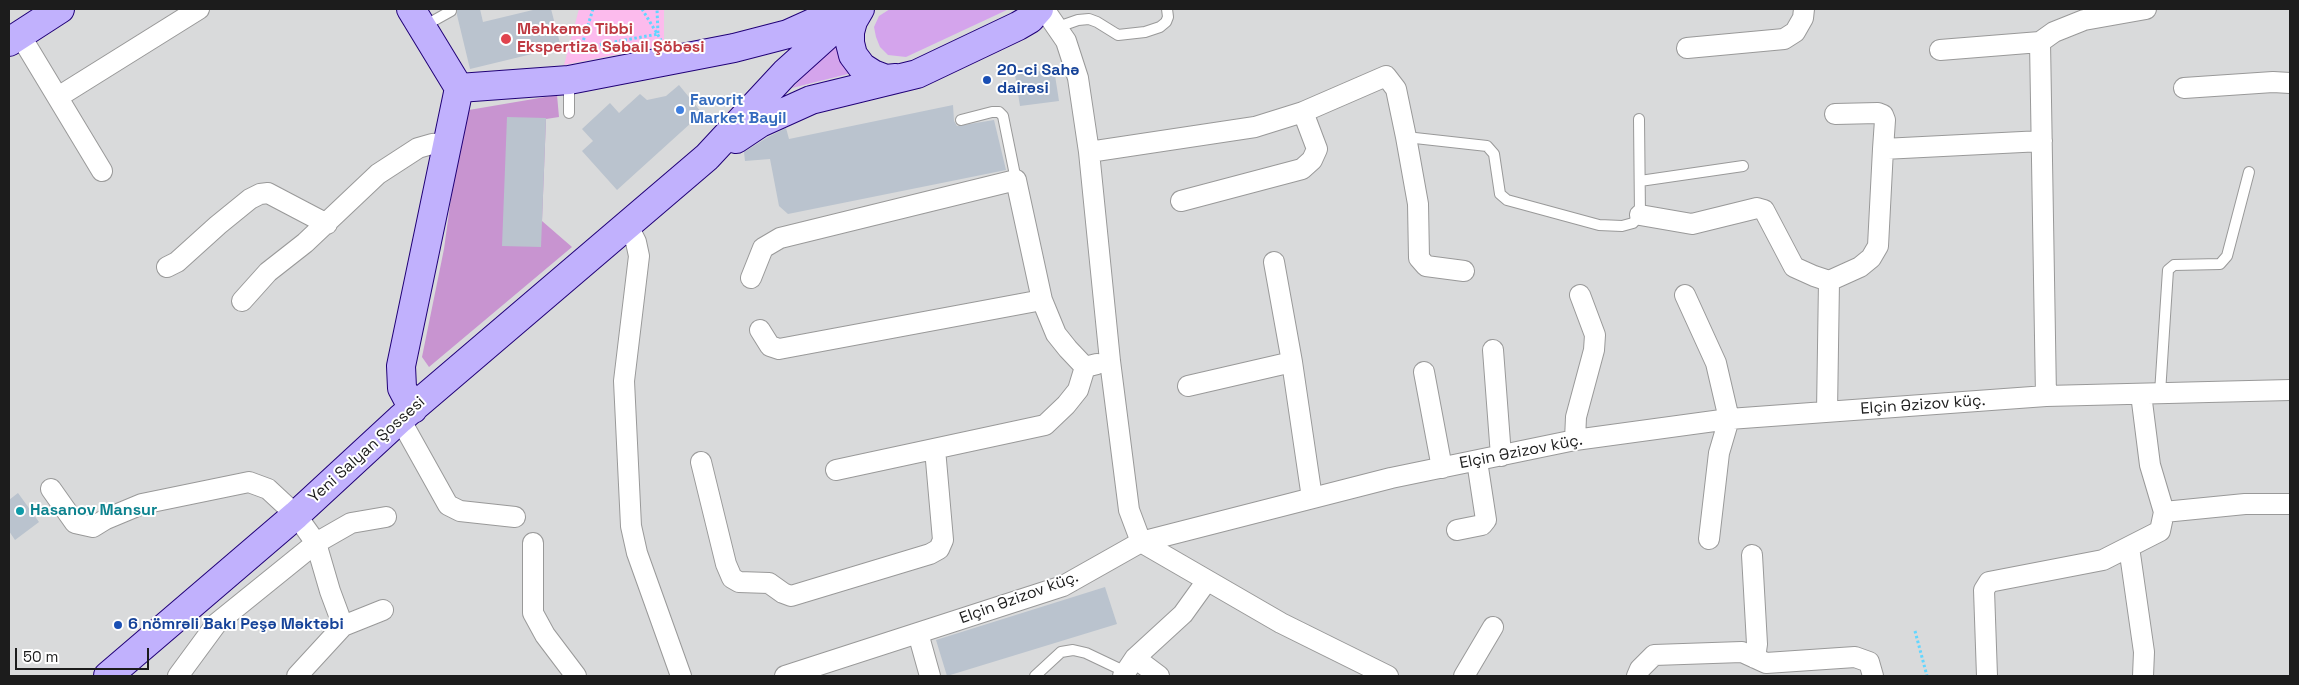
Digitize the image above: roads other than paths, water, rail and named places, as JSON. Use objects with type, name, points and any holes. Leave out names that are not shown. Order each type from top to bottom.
[{"type":"main road","points":[[14,39],[60,9]]},
{"type":"main road","points":[[459,88],[569,80],[758,43],[842,9]]},
{"type":"main road","points":[[707,157],[806,52],[856,9]]},
{"type":"main road","points":[[860,9],[853,21],[850,32],[853,55],[862,67],[873,74],[886,79],[905,78]]},
{"type":"main road","points":[[407,414],[402,388],[401,366],[459,88],[417,18]]},
{"type":"main road","points":[[707,157],[760,123],[811,100],[917,74],[1030,19],[1049,18]]},
{"type":"main road","name":"Yeni Salyan Şossesi","points":[[108,676],[296,515],[407,414],[707,157]]},
{"type":"street","points":[[58,97],[199,9]]},
{"type":"street","points":[[1044,9],[1066,41],[1076,72],[1089,152],[1110,360],[1129,510],[1141,542],[1206,582],[1363,671],[1388,676]]},
{"type":"street","points":[[1687,48],[1784,39],[1795,32],[1803,18],[1804,9]]},
{"type":"street","points":[[1940,50],[2040,42],[2054,32],[2084,20],[2146,9]]},
{"type":"street","points":[[14,39],[58,97],[102,171]]},
{"type":"street","points":[[2040,42],[2046,396]]},
{"type":"street","points":[[1089,152],[1255,127],[1303,112],[1386,76],[1396,89],[1406,137],[1418,204],[1420,258],[1426,266],[1464,271]]},
{"type":"street","points":[[2184,88],[2290,82]]},
{"type":"street","points":[[1181,201],[1302,169],[1312,160],[1318,149],[1303,112]]},
{"type":"street","points":[[1640,214],[1692,224],[1757,208],[1764,210],[1794,267],[1829,281],[1860,267],[1871,258],[1878,246],[1885,120],[1883,115],[1878,113],[1835,114]]},
{"type":"street","points":[[1883,149],[2042,141]]},
{"type":"street","points":[[242,301],[268,272],[327,224],[378,174],[418,148],[432,144],[448,143]]},
{"type":"street","points":[[751,278],[763,248],[780,238],[1016,180],[1042,300],[1056,334],[1085,367]]},
{"type":"street","points":[[167,267],[177,262],[250,199],[260,194],[268,193],[327,224]]},
{"type":"street","points":[[628,226],[636,242],[639,256],[624,380],[631,526],[637,553],[680,676]]},
{"type":"street","points":[[1274,262],[1292,362],[1312,498]]},
{"type":"street","points":[[1827,412],[1829,281]]},
{"type":"street","points":[[1575,440],[1576,416],[1594,350],[1595,335],[1580,295]]},
{"type":"street","points":[[1685,295],[1716,363],[1729,419],[1719,453],[1709,539]]},
{"type":"street","points":[[760,330],[770,346],[779,349],[1042,300]]},
{"type":"street","points":[[1493,350],[1500,456]]},
{"type":"street","points":[[1085,367],[1110,360]]},
{"type":"street","points":[[1188,386],[1292,362]]},
{"type":"street","points":[[836,470],[1045,425],[1066,405],[1078,390],[1085,367]]},
{"type":"street","points":[[1424,372],[1442,468]]},
{"type":"street","name":"Elçin Əzizov küç.","points":[[784,676],[1063,586],[1141,542],[1312,498],[1575,440],[1729,419],[2046,396],[2290,390]]},
{"type":"street","points":[[1987,676],[1984,590],[1989,582],[2103,560],[2160,531],[2164,512],[2150,465],[2150,393]]},
{"type":"street","points":[[407,414],[448,505],[460,511],[515,517]]},
{"type":"street","points":[[701,462],[726,564],[732,578],[739,582],[769,583],[783,594],[791,596],[930,554],[939,549],[943,540],[935,449]]},
{"type":"street","points":[[1456,530],[1482,524],[1486,520],[1477,461]]},
{"type":"street","points":[[51,489],[75,523],[93,527],[106,519],[142,504],[249,482],[268,489],[296,515],[316,543],[330,591],[343,626]]},
{"type":"street","points":[[2164,512],[2245,504],[2290,504]]},
{"type":"street","points":[[178,676],[217,623],[316,543],[351,523],[386,517]]},
{"type":"street","points":[[534,543],[533,612],[545,635],[576,676]]},
{"type":"street","points":[[2129,547],[2133,563],[2144,652],[2144,676]]},
{"type":"street","points":[[1752,556],[1757,644],[1755,658]]},
{"type":"street","points":[[1128,669],[1170,628],[1206,582]]},
{"type":"street","points":[[297,676],[343,626],[383,610]]},
{"type":"street","points":[[1464,676],[1493,627]]},
{"type":"street","points":[[918,633],[930,676]]},
{"type":"street","points":[[1638,676],[1640,669],[1654,655],[1742,652],[1766,663],[1855,658],[1868,662],[1874,676]]},
{"type":"street","points":[[1128,669],[1159,676]]},
{"type":"lane","points":[[1049,18],[1089,19],[1118,35],[1146,32],[1160,27],[1166,22],[1168,17],[1167,9]]},
{"type":"lane","points":[[417,18],[451,12]]},
{"type":"lane","points":[[569,80],[569,113]]},
{"type":"lane","points":[[962,120],[992,112],[999,112],[1003,116],[1016,180]]},
{"type":"lane","points":[[1406,137],[1487,146],[1494,154],[1500,194],[1507,200],[1598,225],[1622,226],[1633,223],[1640,214],[1639,119]]},
{"type":"lane","points":[[1640,181],[1743,166]]},
{"type":"lane","points":[[2150,393],[2168,270],[2174,265],[2220,264],[2226,256],[2249,172]]},
{"type":"lane","points":[[1035,676],[1061,652],[1073,650],[1128,669]]},
{"type":"place","name":"Məhkəmə Tibbi Ekspertiza Səbail Şöbəsi","points":[[506,39]]},
{"type":"place","name":"20-ci Sahə dairəsi","points":[[987,80]]},
{"type":"place","name":"Favorit Market Bayil","points":[[680,110]]},
{"type":"place","name":"Hasanov Mansur","points":[[20,511]]},
{"type":"place","name":"6 nömrəli Bakı Peşə Məktəbi","points":[[118,625]]}]
